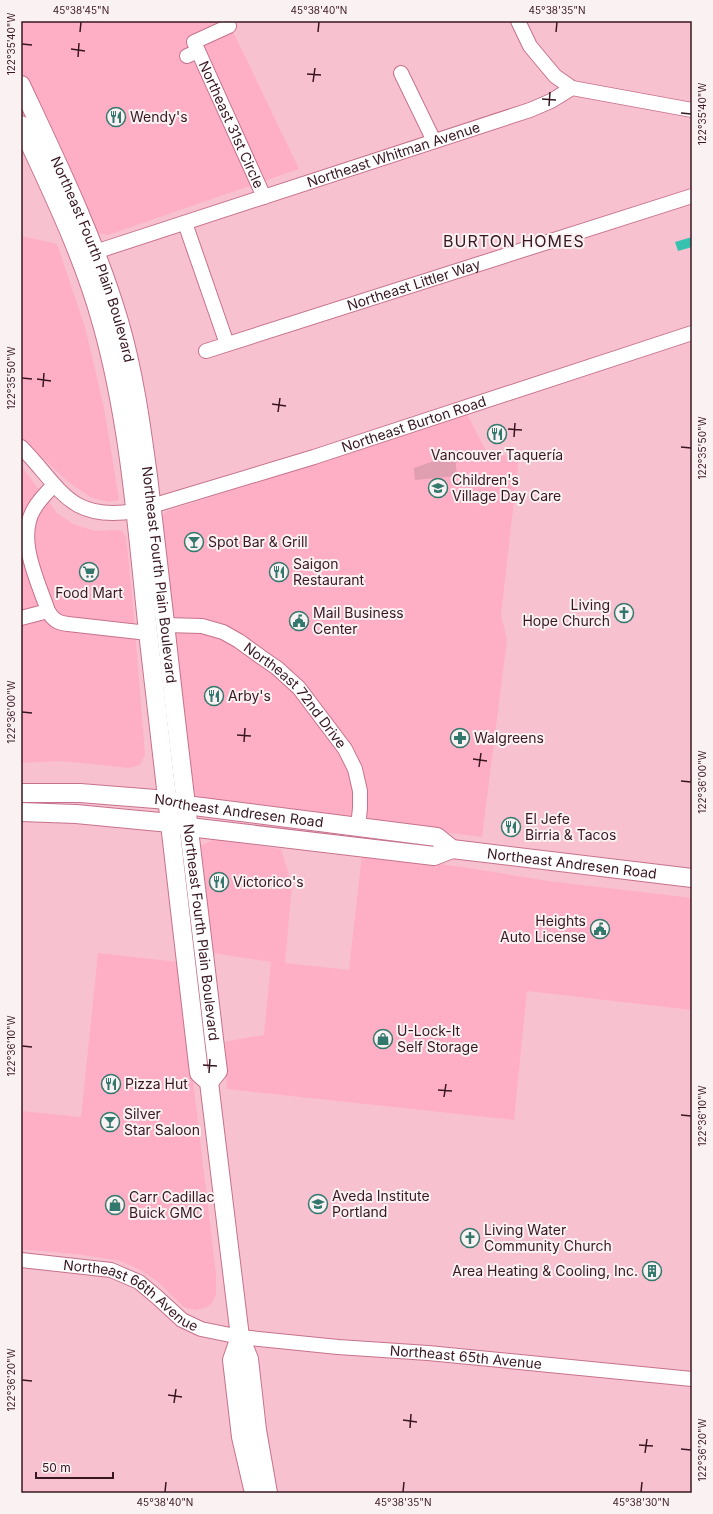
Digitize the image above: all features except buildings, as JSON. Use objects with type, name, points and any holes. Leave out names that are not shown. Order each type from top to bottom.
[{"type":"main road","name":"Northeast Fourth Plain Boulevard","points":[[21,85],[72,196],[95,252],[119,321],[128,356],[142,429],[143,509],[148,633],[199,1073],[209,1082],[240,1337],[249,1359],[256,1419],[268,1493]]},
{"type":"main road","name":"Northeast Fourth Plain Boulevard","points":[[21,125],[79,258],[102,322],[111,357],[124,427],[143,509],[165,624],[218,1071],[209,1082]]},
{"type":"main road","points":[[37,159],[48,167],[86,250],[89,253],[95,252]]},
{"type":"main road","name":"Northeast Andresen Road","points":[[21,793],[80,793],[168,800],[186,805],[437,837]]},
{"type":"main road","name":"Northeast Andresen Road","points":[[21,812],[76,814],[170,823],[189,827],[434,856],[452,849],[692,878]]},
{"type":"main road","points":[[311,842],[327,834],[354,837],[357,834],[358,827]]},
{"type":"main road","points":[[370,849],[372,843],[377,840],[422,845],[437,837],[452,849]]},
{"type":"main road","name":"Northeast Fourth Plain Boulevard","points":[[240,1337],[232,1360],[241,1437],[254,1493]]},
{"type":"street","points":[[518,21],[530,46],[555,76],[572,88],[692,110]]},
{"type":"street","name":"Northeast 31st Circle","points":[[230,26],[194,42],[193,54],[264,197]]},
{"type":"street","points":[[401,73],[434,141]]},
{"type":"street","name":"Northeast Whitman Avenue","points":[[95,252],[530,110],[551,101],[572,88]]},
{"type":"street","name":"Northeast Littler Way","points":[[206,351],[692,196]]},
{"type":"street","points":[[185,223],[227,344]]},
{"type":"street","name":"Northeast Burton Road","points":[[21,447],[33,458],[67,499],[88,510],[118,514],[143,509],[306,459],[692,333]]},
{"type":"street","points":[[54,485],[35,507],[30,517],[27,535],[28,551],[48,611],[55,621],[60,623],[148,633]]},
{"type":"street","points":[[21,618],[48,611]]},
{"type":"street","name":"Northeast 72nd Drive","points":[[165,624],[202,626],[223,632],[239,641],[276,668],[299,688],[345,749],[355,769],[360,799],[358,827]]},
{"type":"street","name":"Northeast 66th Avenue","points":[[21,1260],[111,1270],[139,1282],[157,1296],[182,1320],[201,1329],[240,1337]]},
{"type":"street","name":"Northeast 65th Avenue","points":[[240,1337],[338,1347],[428,1353],[692,1379]]},
{"type":"shaded area","points":[[21,21],[228,21],[299,169],[108,235],[97,233],[21,69]]},
{"type":"shaded area","points":[[21,236],[57,244],[85,327],[104,408],[119,500],[109,502],[92,498],[67,481],[21,437]]},
{"type":"shaded area","points":[[692,237],[692,247],[678,251],[675,242]]},
{"type":"shaded area","points":[[467,414],[487,453],[519,457],[501,615],[507,640],[482,837],[200,801],[194,798],[191,792],[159,520],[162,515],[167,511]]},
{"type":"shaded area","points":[[451,455],[455,456],[457,476],[415,480],[414,468]]},
{"type":"shaded area","points":[[21,466],[57,513],[73,524],[95,531],[122,531],[126,537],[145,755],[140,765],[129,768],[62,761],[21,763]]},
{"type":"shaded area","points":[[215,839],[281,849],[292,885],[285,963],[349,970],[362,854],[469,868],[548,881],[692,898],[692,1010],[527,991],[514,1120],[227,1089],[223,1042],[264,1035],[271,962],[213,953],[199,851],[202,845]]},
{"type":"shaded area","points":[[98,953],[179,962],[216,1274],[216,1295],[212,1303],[205,1308],[194,1310],[184,1307],[158,1282],[142,1271],[121,1261],[83,1255],[21,1249],[21,1111],[81,1117]]},
{"type":"place","name":"Wendy's","points":[[116,117]]},
{"type":"place","name":"Vancouver Taquería","points":[[497,434]]},
{"type":"place","name":"Children's Village Day Care","points":[[438,488]]},
{"type":"place","name":"Spot Bar & Grill","points":[[194,542]]},
{"type":"place","name":"Food Mart","points":[[89,572]]},
{"type":"place","name":"Saigon Restaurant","points":[[279,572]]},
{"type":"place","name":"Living Hope Church","points":[[624,613]]},
{"type":"place","name":"Mail Business Center","points":[[299,621]]},
{"type":"place","name":"Arby's","points":[[214,696]]},
{"type":"place","name":"Walgreens","points":[[460,738]]},
{"type":"place","name":"El Jefe Birria & Tacos","points":[[511,827]]},
{"type":"place","name":"Victorico's","points":[[219,882]]},
{"type":"place","name":"Heights Auto License","points":[[600,929]]},
{"type":"place","name":"U-Lock-It Self Storage","points":[[383,1039]]},
{"type":"place","name":"Pizza Hut","points":[[111,1084]]},
{"type":"place","name":"Silver Star Saloon","points":[[110,1122]]},
{"type":"place","name":"Aveda Institute Portland","points":[[318,1204]]},
{"type":"place","name":"Carr Cadillac Buick GMC","points":[[115,1205]]},
{"type":"place","name":"Living Water Community Church","points":[[470,1238]]},
{"type":"place","name":"Area Heating & Cooling, Inc.","points":[[652,1271]]},
{"type":"district","name":"BURTON HOMES","points":[[514,241]]}]
